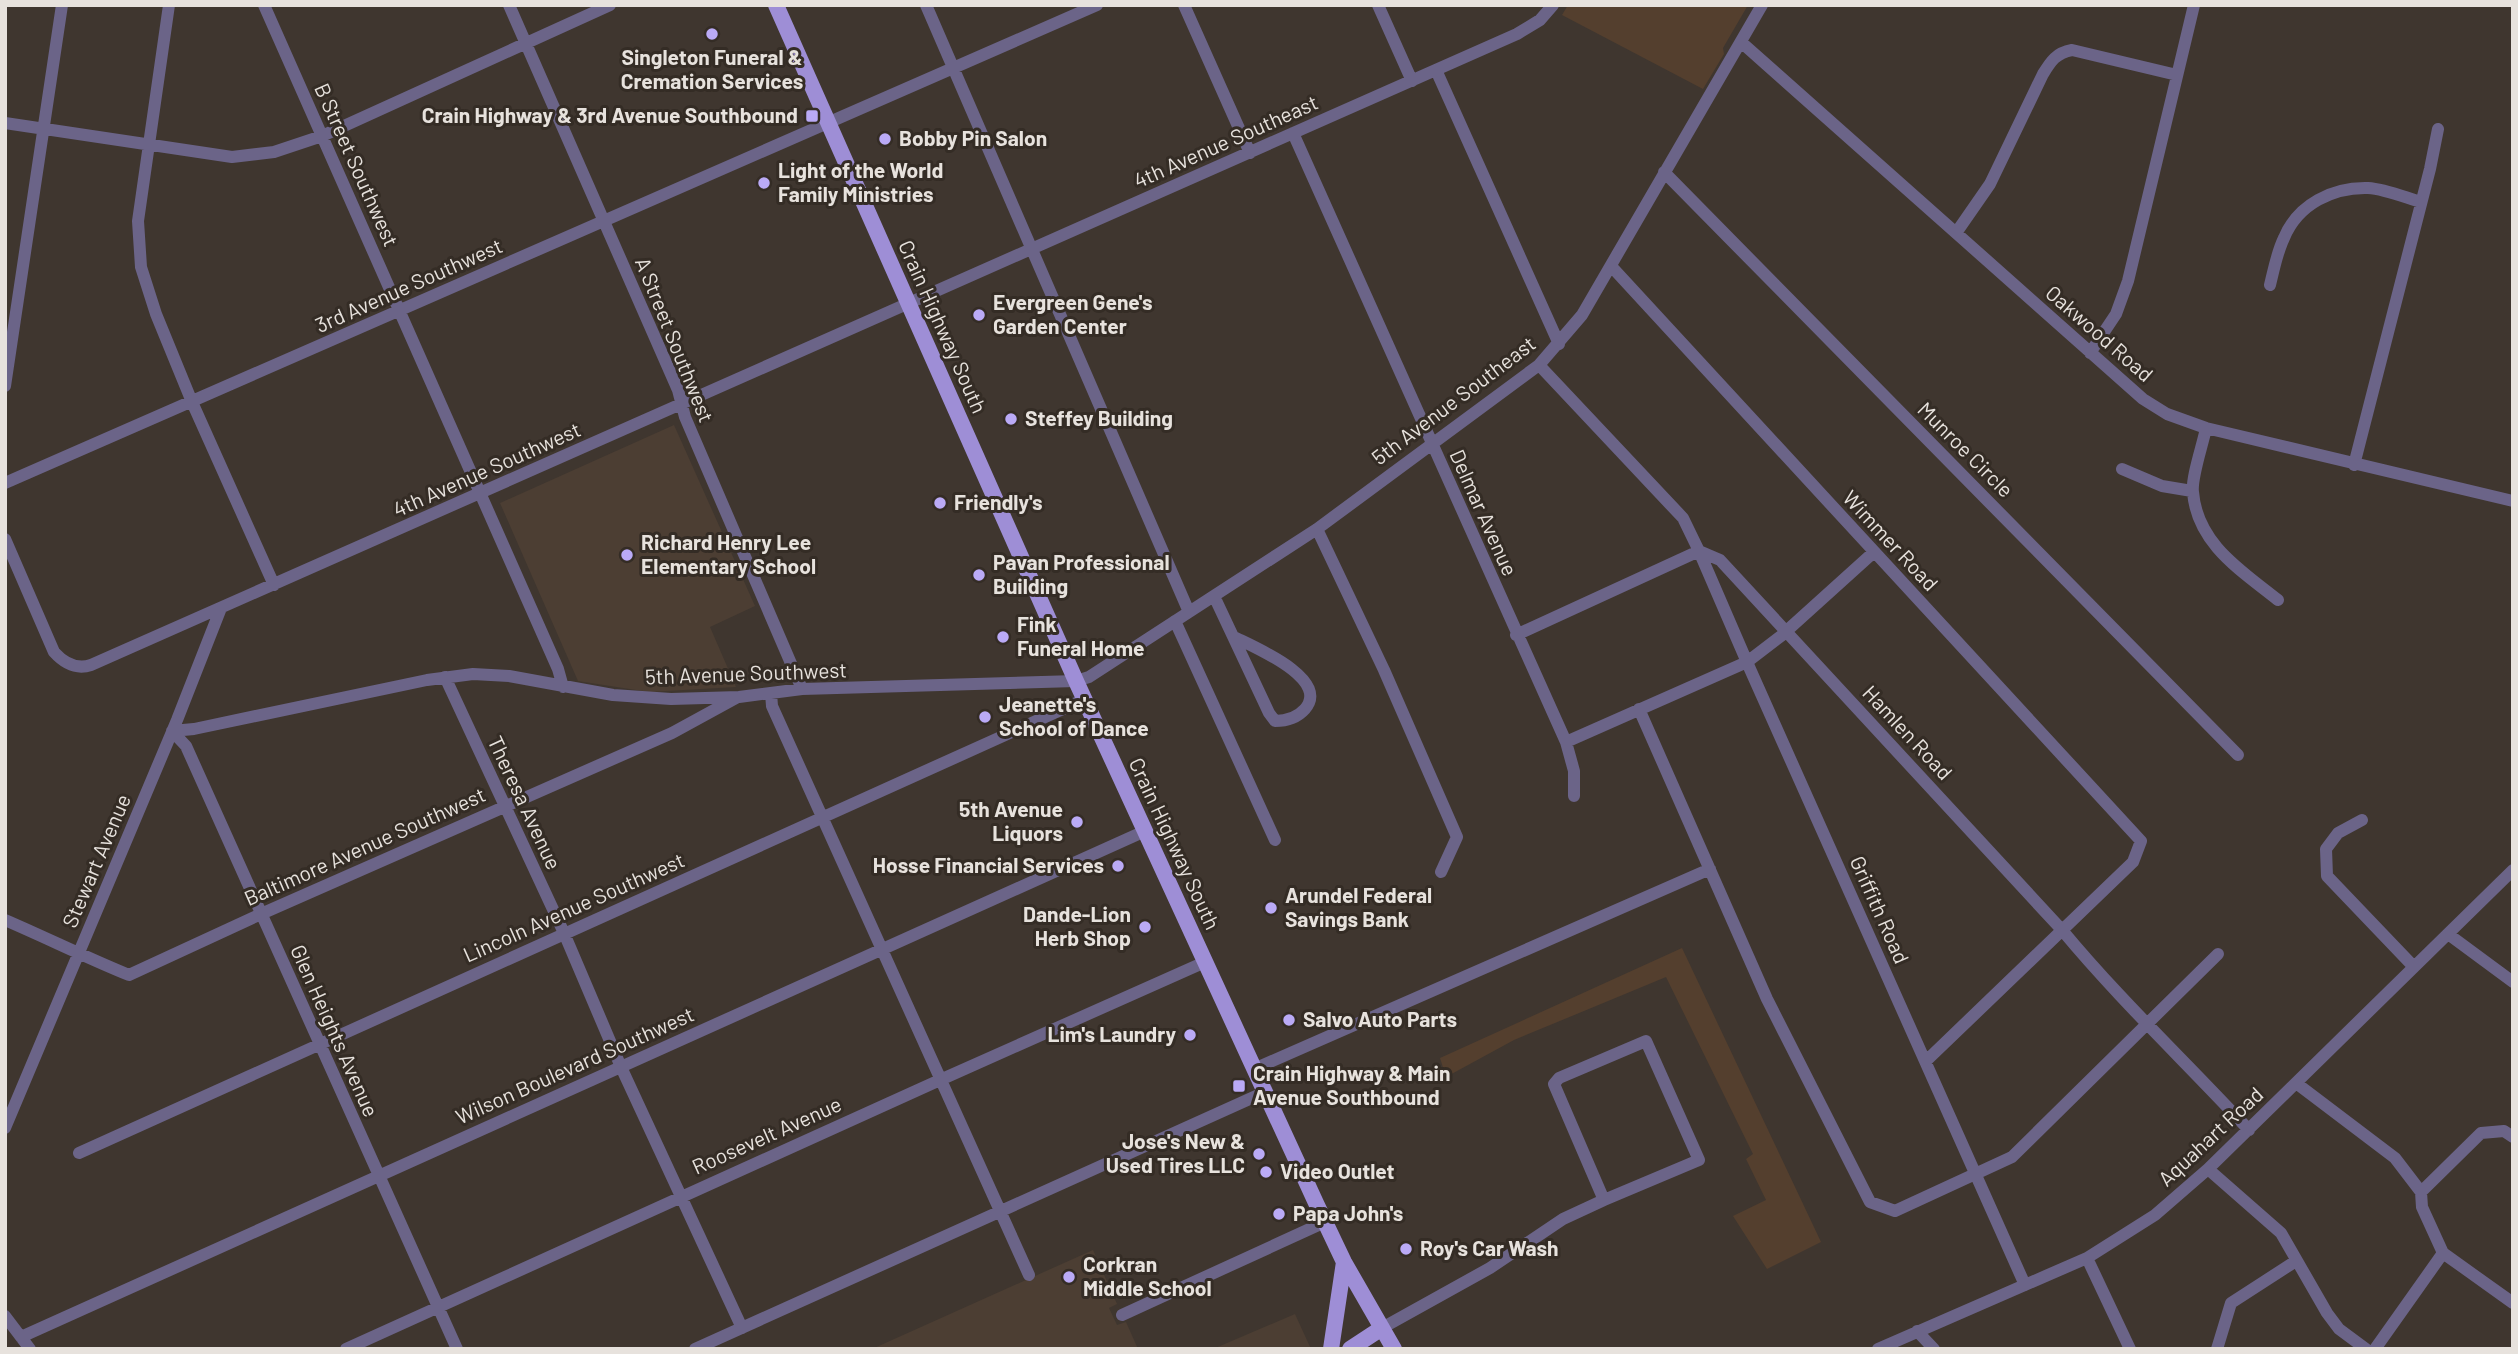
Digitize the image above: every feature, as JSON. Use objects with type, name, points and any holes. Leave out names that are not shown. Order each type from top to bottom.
[{"type":"main road","name":"Crain Highway South","points":[[776,5],[1076,681],[1254,1069],[1344,1262],[1394,1349]]},
{"type":"main road","points":[[1331,1349],[1344,1262]]},
{"type":"main road","points":[[1350,1349],[1382,1328]]},
{"type":"street","points":[[5,386],[62,5]]},
{"type":"street","points":[[169,5],[138,221],[141,267],[156,314],[192,402],[274,585]]},
{"type":"street","name":"B Street Southwest","points":[[264,5],[558,669],[563,687]]},
{"type":"street","name":"A Street Southwest","points":[[509,5],[678,390],[681,405],[802,689]]},
{"type":"street","points":[[5,123],[232,157],[274,152],[322,136],[610,5]]},
{"type":"street","points":[[926,5],[1189,612]]},
{"type":"street","name":"3rd Avenue Southwest","points":[[5,483],[1097,5]]},
{"type":"street","points":[[1184,5],[1250,153]]},
{"type":"street","points":[[1378,5],[1412,81]]},
{"type":"street","name":"4th Avenue Southeast","points":[[908,305],[1517,34],[1540,20],[1553,5]]},
{"type":"street","name":"5th Avenue Southeast","points":[[1076,681],[1089,677],[1317,529],[1539,365],[1583,315],[1762,5]]},
{"type":"street","points":[[2090,353],[2116,314],[2128,281],[2194,5]]},
{"type":"street","name":"Oakwood Road","points":[[1741,42],[2090,353],[2143,399],[2167,414],[2206,428],[2513,501]]},
{"type":"street","points":[[1956,233],[1990,184],[2043,74],[2061,52],[2072,50],[2177,75]]},
{"type":"street","points":[[1436,70],[1559,344]]},
{"type":"street","points":[[2354,465],[2438,129]]},
{"type":"street","name":"Delmar Avenue","points":[[1293,133],[1566,742],[1574,771],[1574,796]]},
{"type":"street","name":"Munroe Circle","points":[[1664,172],[2238,755]]},
{"type":"street","points":[[2270,285],[2284,237],[2296,218],[2316,201],[2340,190],[2370,188],[2421,202]]},
{"type":"street","name":"Wimmer Road","points":[[1611,266],[2141,841],[2133,862],[2062,930]]},
{"type":"street","name":"4th Avenue Southwest","points":[[5,539],[54,652],[63,661],[81,668],[100,662],[908,305]]},
{"type":"street","points":[[1517,635],[1699,551],[1683,518],[1539,365]]},
{"type":"street","points":[[2206,428],[2192,491],[2201,526],[2220,553],[2278,600]]},
{"type":"street","points":[[2122,469],[2162,486],[2192,491]]},
{"type":"street","points":[[1317,529],[1384,670],[1457,837],[1441,872]]},
{"type":"street","name":"Hamlen Road","points":[[1699,551],[1720,560],[2062,930],[2108,984],[2249,1130]]},
{"type":"street","name":"Griffith Road","points":[[1699,551],[2025,1285]]},
{"type":"street","points":[[1566,742],[1747,662],[1786,632],[1874,552]]},
{"type":"street","points":[[1214,596],[1269,713],[1275,721],[1286,721],[1304,711],[1312,698],[1312,691],[1297,675],[1272,654],[1234,638]]},
{"type":"street","name":"Stewart Avenue","points":[[5,1128],[221,608]]},
{"type":"street","points":[[1175,621],[1275,841]]},
{"type":"street","name":"5th Avenue Southwest","points":[[172,731],[194,729],[445,677],[473,674],[497,674],[563,687],[652,699],[771,694],[802,689],[1076,681]]},
{"type":"street","name":"Theresa Avenue","points":[[445,677],[564,933],[621,1067],[741,1328]]},
{"type":"street","points":[[771,694],[772,706],[821,819],[1029,1275]]},
{"type":"street","name":"Baltimore Avenue Southwest","points":[[5,920],[129,975],[672,733],[739,696]]},
{"type":"street","name":"Lincoln Avenue Southwest","points":[[79,1153],[1085,699]]},
{"type":"street","points":[[1639,709],[1768,999],[1870,1202],[1895,1211],[2013,1156],[2218,954]]},
{"type":"street","name":"Glen Heights Avenue","points":[[172,731],[186,746],[457,1349]]},
{"type":"street","points":[[2362,820],[2338,833],[2326,849],[2327,876],[2414,967]]},
{"type":"street","name":"Wilson Boulevard Southwest","points":[[21,1337],[1145,831]]},
{"type":"street","points":[[1254,1069],[1710,869]]},
{"type":"street","name":"Aquahart Road","points":[[1878,1349],[2087,1258],[2155,1215],[2249,1130],[2513,870]]},
{"type":"street","points":[[1926,1061],[2062,930]]},
{"type":"street","points":[[2448,934],[2513,982]]},
{"type":"street","name":"Roosevelt Avenue","points":[[346,1349],[1205,962]]},
{"type":"street","points":[[1382,1328],[1490,1268],[1563,1219],[1699,1160],[1646,1041],[1559,1078],[1555,1084],[1604,1200]]},
{"type":"street","points":[[2296,1083],[2395,1158],[2421,1192],[2422,1207],[2443,1253],[2513,1303]]},
{"type":"street","points":[[695,1349],[1265,1092]]},
{"type":"street","points":[[2421,1192],[2481,1133],[2504,1131],[2513,1138]]},
{"type":"street","points":[[2208,1169],[2281,1233],[2327,1313],[2340,1329],[2366,1349]]},
{"type":"street","points":[[1122,1315],[1325,1222]]},
{"type":"street","points":[[2375,1349],[2443,1253]]},
{"type":"street","points":[[2087,1258],[2130,1349]]},
{"type":"street","points":[[2217,1349],[2231,1303],[2296,1261]]},
{"type":"street","points":[[5,1316],[30,1349]]},
{"type":"street","points":[[1917,1331],[1934,1349]]},
{"type":"shaded area","points":[[1568,5],[1748,5],[1703,89],[1562,15]]},
{"type":"shaded area","name":"Richard Henry Lee Elementary School","points":[[674,425],[755,606],[710,627],[736,687],[649,692],[578,681],[500,503]]},
{"type":"shaded area","points":[[1682,948],[1821,1242],[1767,1269],[1733,1216],[1766,1200],[1746,1159],[1753,1154],[1666,977],[1514,1040],[1446,1077],[1440,1058]]},
{"type":"shaded area","name":"Corkran Middle School","points":[[1093,1250],[1117,1304],[1109,1308],[1117,1325],[1126,1322],[1138,1349],[872,1349]]},
{"type":"shaded area","name":"Corkran Middle School","points":[[1295,1314],[1311,1349],[1213,1349]]},
{"type":"place","name":"Singleton Funeral & Cremation Services","points":[[712,34]]},
{"type":"place","name":"Crain Highway & 3rd Avenue Southbound","points":[[812,116]]},
{"type":"place","name":"Bobby Pin Salon","points":[[885,139]]},
{"type":"place","name":"Light of the World Family Ministries","points":[[764,183]]},
{"type":"place","name":"Evergreen Gene's Garden Center","points":[[979,315]]},
{"type":"place","name":"Steffey Building","points":[[1011,419]]},
{"type":"place","name":"Friendly's","points":[[940,503]]},
{"type":"place","name":"Richard Henry Lee Elementary School","points":[[627,555]]},
{"type":"place","name":"Pavan Professional Building","points":[[979,575]]},
{"type":"place","name":"Fink Funeral Home","points":[[1003,637]]},
{"type":"place","name":"Jeanette's School of Dance","points":[[985,717]]},
{"type":"place","name":"5th Avenue Liquors","points":[[1077,822]]},
{"type":"place","name":"Hosse Financial Services","points":[[1118,866]]},
{"type":"place","name":"Arundel Federal Savings Bank","points":[[1271,908]]},
{"type":"place","name":"Dande-Lion Herb Shop","points":[[1145,927]]},
{"type":"place","name":"Salvo Auto Parts","points":[[1289,1020]]},
{"type":"place","name":"Lim's Laundry","points":[[1190,1035]]},
{"type":"place","name":"Crain Highway & Main Avenue Southbound","points":[[1239,1086]]},
{"type":"place","name":"Jose's New & Used Tires LLC","points":[[1259,1154]]},
{"type":"place","name":"Video Outlet","points":[[1266,1172]]},
{"type":"place","name":"Papa John's","points":[[1279,1214]]},
{"type":"place","name":"Roy's Car Wash","points":[[1406,1249]]},
{"type":"place","name":"Corkran Middle School","points":[[1069,1277]]}]
